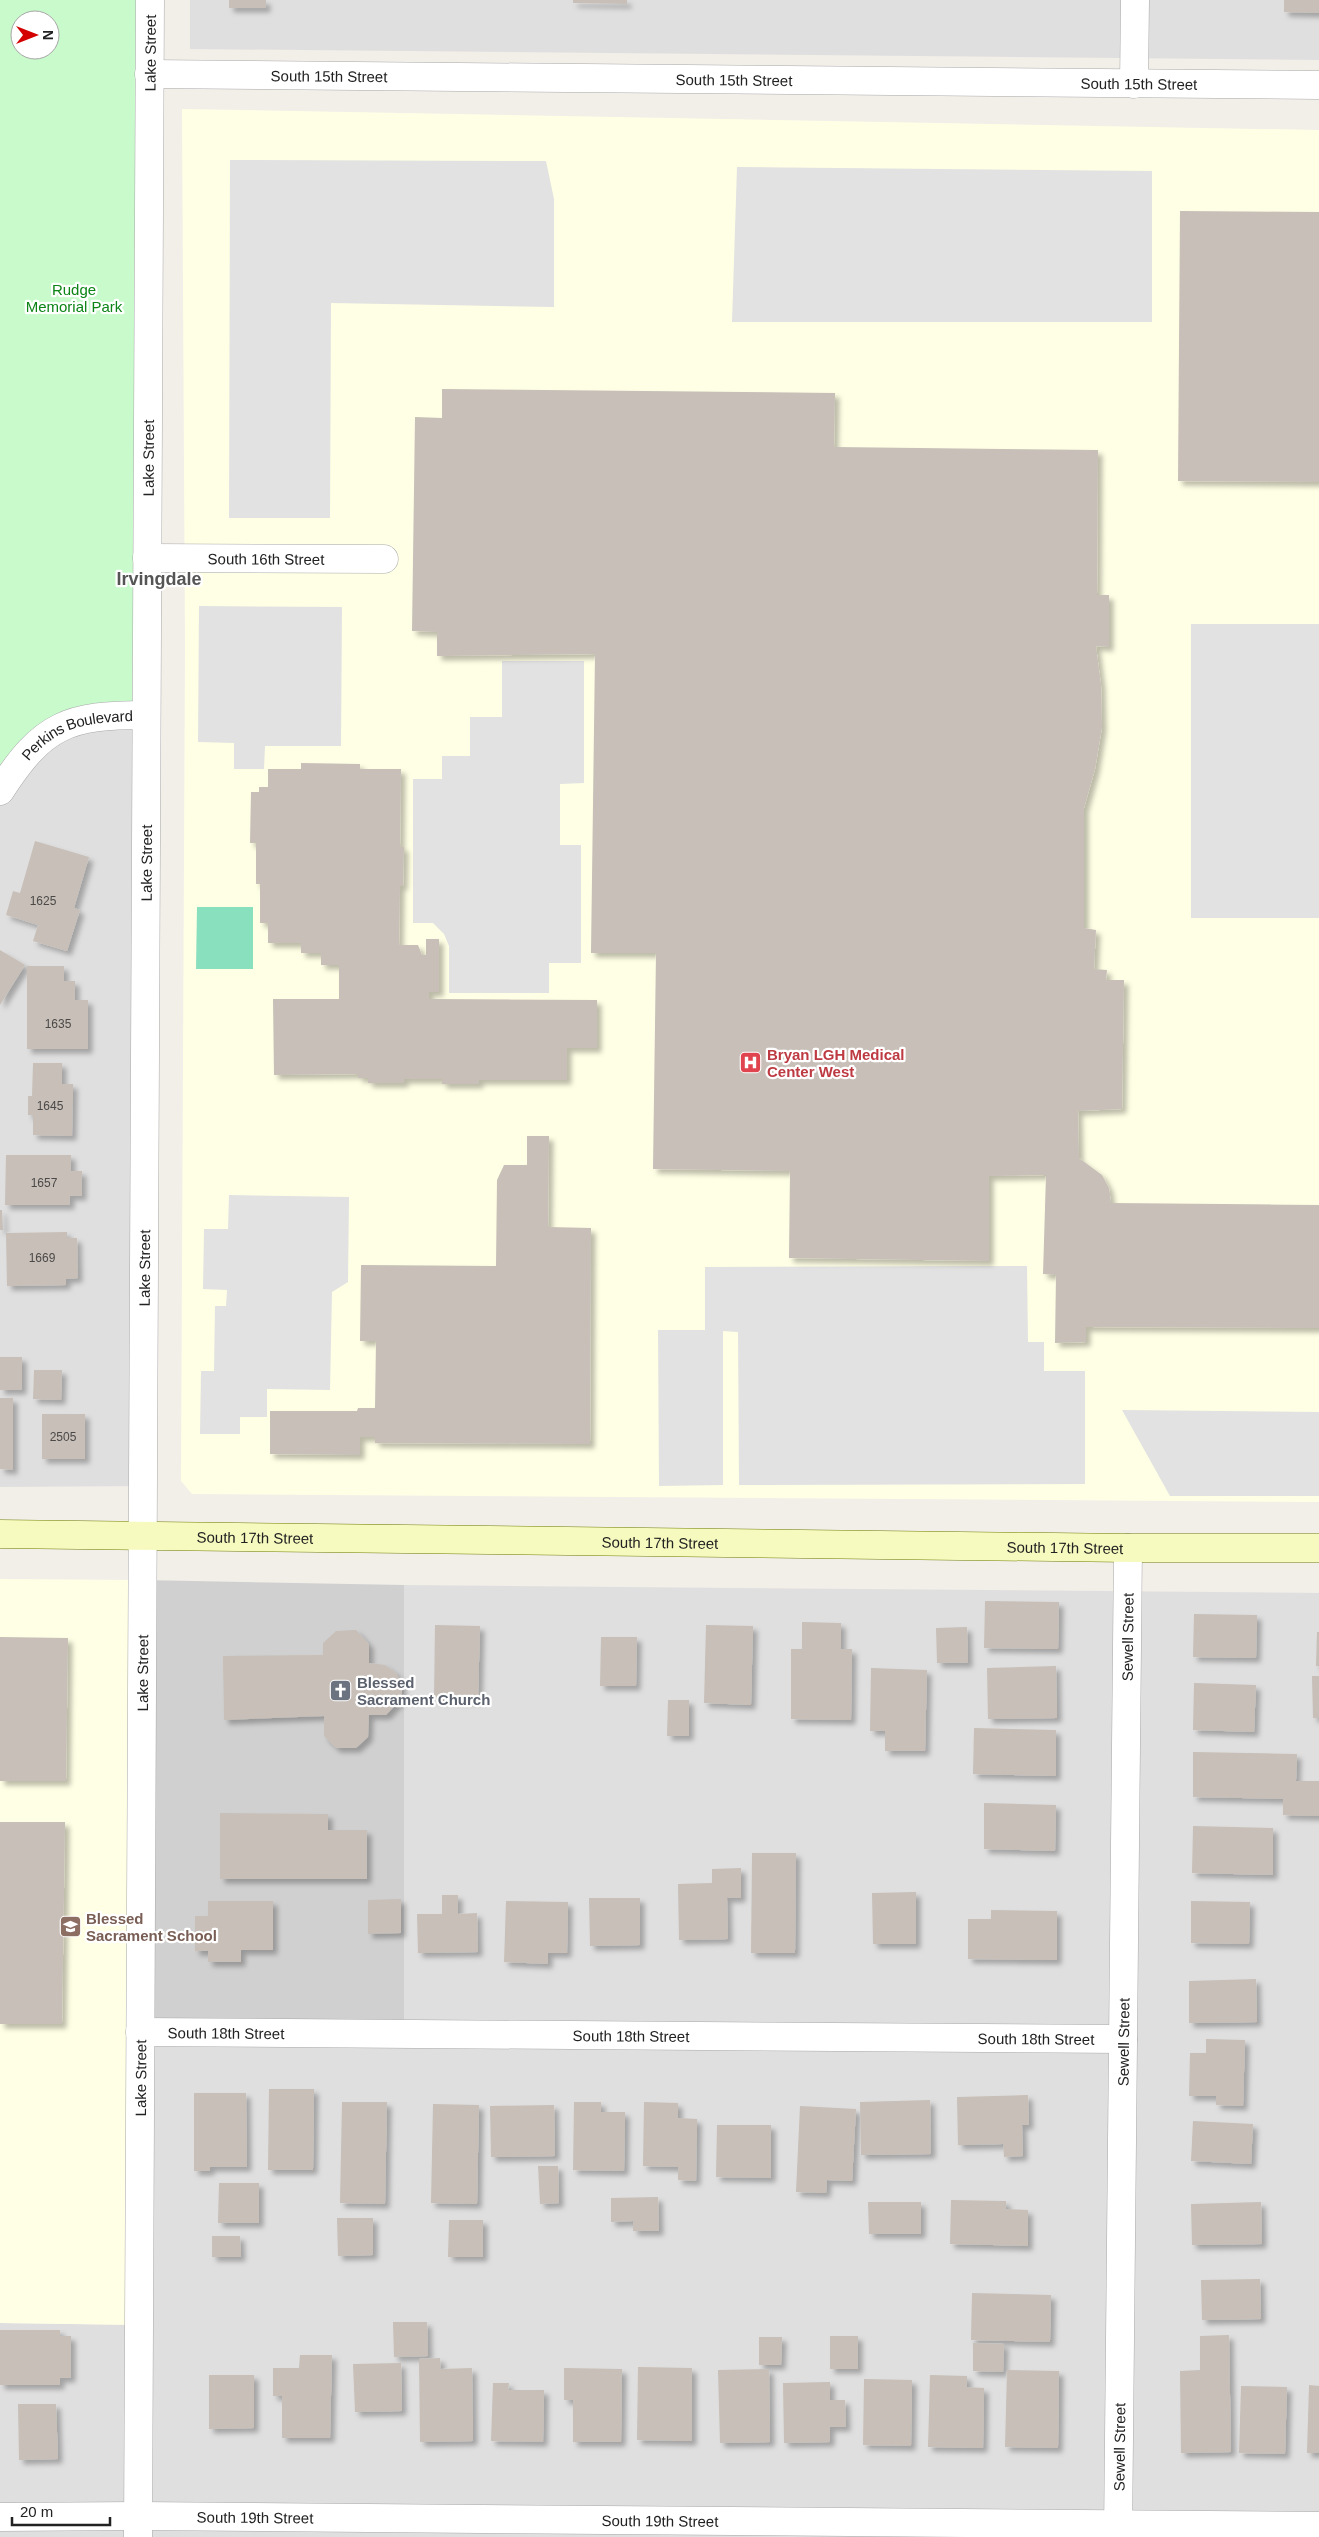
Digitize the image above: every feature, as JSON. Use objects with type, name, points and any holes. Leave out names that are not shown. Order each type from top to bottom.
[{"type":"main road","name":"South 17th Street","points":[[0,1534],[1128,1548],[1319,1548]]},
{"type":"street","name":"Lake Street","points":[[138,2526],[141,1537],[150,0]]},
{"type":"street","points":[[1134,0],[1134,84]]},
{"type":"street","name":"South 15th Street","points":[[149,74],[1319,86]]},
{"type":"street","name":"South 16th Street","points":[[147,558],[384,559]]},
{"type":"street","name":"Perkins Boulevard","points":[[0,791],[19,764],[46,735],[73,721],[89,717],[146,715]]},
{"type":"street","name":"Sewell Street","points":[[1118,2531],[1128,1548]]},
{"type":"street","name":"South 18th Street","points":[[140,2032],[1123,2039]]},
{"type":"street","name":"South 19th Street","points":[[0,2517],[138,2526],[1118,2531],[1319,2526]]},
{"type":"shaded area","points":[[190,0],[1319,0],[1319,60],[190,49]]},
{"type":"shaded area","name":"Bryan LGH Medical Center West","points":[[182,109],[1319,130],[1319,1502],[192,1494],[181,1481],[185,646]]},
{"type":"shaded area","points":[[230,160],[546,161],[554,199],[554,307],[331,303],[330,518],[229,518]]},
{"type":"shaded area","points":[[737,167],[1152,171],[1152,322],[732,322]]},
{"type":"shaded area","points":[[199,606],[342,607],[341,746],[265,746],[264,769],[234,769],[234,743],[198,742]]},
{"type":"shaded area","points":[[1191,624],[1319,624],[1319,918],[1191,918]]},
{"type":"shaded area","points":[[502,661],[584,661],[584,783],[560,784],[560,845],[581,845],[581,963],[549,963],[549,993],[449,993],[449,946],[444,934],[433,923],[413,923],[413,779],[442,779],[442,756],[470,756],[470,717],[502,717]]},
{"type":"shaded area","points":[[146,715],[142,1486],[0,1487],[0,791],[46,735]]},
{"type":"shaded area","points":[[229,1195],[349,1197],[348,1282],[332,1292],[330,1390],[267,1389],[267,1417],[240,1417],[240,1434],[200,1434],[201,1371],[214,1371],[215,1306],[226,1306],[227,1290],[203,1289],[204,1229],[228,1229]]},
{"type":"shaded area","points":[[1027,1266],[1028,1342],[1044,1342],[1044,1371],[1085,1371],[1085,1484],[739,1485],[738,1332],[723,1331],[723,1485],[659,1486],[658,1330],[705,1330],[705,1267]]},
{"type":"shaded area","points":[[1122,1410],[1319,1412],[1319,1496],[1170,1496]]},
{"type":"shaded area","name":"Blessed Sacrament School","points":[[0,1579],[141,1580],[139,2325],[0,2323]]},
{"type":"shaded area","name":"Blessed Sacrament Church","points":[[141,1580],[404,1585],[404,2034],[140,2032]]},
{"type":"shaded area","points":[[404,1585],[1319,1593],[1319,2537],[0,2537],[0,2323],[139,2325],[140,2032],[404,2034]]},
{"type":"green space","name":"Rudge Memorial Park","points":[[0,0],[150,0],[146,715],[89,717],[0,791]]},
{"type":"green space","points":[[197,907],[253,907],[253,969],[196,969]]},
{"type":"building","points":[[229,0],[266,0],[266,8],[229,8]]},
{"type":"building","points":[[573,0],[627,0],[627,4],[573,3]]},
{"type":"building","points":[[1284,0],[1319,0],[1319,13],[1284,12]]},
{"type":"building","points":[[1180,211],[1319,212],[1319,482],[1178,481]]},
{"type":"building","points":[[442,389],[835,393],[834,447],[1098,450],[1097,595],[1109,595],[1109,647],[1096,646],[1101,685],[1102,727],[1095,769],[1084,808],[1084,928],[1096,930],[1094,969],[1107,970],[1106,980],[1124,980],[1122,1109],[1078,1111],[1079,1158],[1102,1175],[1109,1188],[1111,1203],[1319,1205],[1319,1328],[1086,1327],[1086,1342],[1055,1343],[1056,1275],[1043,1274],[1046,1175],[989,1176],[989,1261],[789,1258],[790,1171],[653,1169],[656,953],[591,953],[595,654],[437,656],[437,632],[412,631],[415,417],[442,418]]},
{"type":"building","points":[[301,763],[360,764],[360,769],[401,769],[400,847],[404,847],[403,886],[400,886],[399,945],[418,945],[422,955],[426,955],[426,939],[439,939],[439,992],[429,992],[429,999],[597,1000],[597,1048],[567,1048],[567,1080],[479,1080],[479,1084],[442,1084],[442,1079],[404,1079],[404,1083],[368,1083],[368,1078],[358,1078],[358,1074],[274,1075],[273,999],[339,999],[339,965],[321,965],[321,953],[301,953],[301,943],[268,943],[268,923],[260,923],[260,884],[256,884],[256,843],[250,843],[251,792],[259,792],[259,787],[268,787],[268,769],[301,769]]},
{"type":"building","points":[[35,841],[89,857],[74,908],[80,910],[67,951],[33,941],[38,925],[6,915],[13,891],[20,893]]},
{"type":"building","points":[[0,950],[25,965],[0,1005]]},
{"type":"building","points":[[27,966],[64,966],[64,981],[75,981],[75,1000],[88,1000],[88,1049],[27,1049]]},
{"type":"building","points":[[33,1063],[62,1063],[62,1084],[73,1084],[72,1136],[33,1135],[33,1115],[28,1115],[28,1096],[32,1096]]},
{"type":"building","points":[[527,1136],[549,1136],[548,1227],[591,1228],[590,1444],[375,1443],[375,1437],[360,1437],[360,1455],[270,1454],[270,1411],[357,1411],[358,1408],[375,1408],[376,1341],[360,1341],[361,1265],[496,1266],[497,1180],[504,1165],[527,1165]]},
{"type":"building","points":[[6,1155],[71,1155],[71,1171],[82,1171],[82,1196],[70,1196],[70,1205],[5,1205]]},
{"type":"building","points":[[0,1210],[2,1210],[3,1230],[0,1230]]},
{"type":"building","points":[[67,1232],[67,1238],[77,1238],[78,1278],[66,1279],[66,1285],[7,1286],[6,1233]]},
{"type":"building","points":[[0,1357],[22,1357],[22,1390],[0,1390]]},
{"type":"building","points":[[34,1370],[62,1370],[61,1400],[33,1399]]},
{"type":"building","points":[[0,1398],[13,1398],[13,1470],[0,1469]]},
{"type":"building","points":[[42,1414],[85,1414],[85,1459],[42,1459]]},
{"type":"building","points":[[985,1601],[1059,1602],[1058,1649],[984,1648]]},
{"type":"building","points":[[1194,1614],[1257,1615],[1256,1658],[1193,1657]]},
{"type":"building","points":[[802,1622],[841,1623],[841,1649],[852,1649],[851,1720],[791,1719],[791,1649],[802,1649]]},
{"type":"building","points":[[435,1625],[480,1626],[478,1700],[434,1699]]},
{"type":"building","points":[[706,1625],[753,1626],[751,1705],[704,1703]]},
{"type":"building","points":[[967,1627],[968,1663],[937,1663],[936,1628]]},
{"type":"building","points":[[356,1630],[369,1644],[369,1663],[385,1665],[396,1673],[402,1684],[402,1698],[386,1715],[369,1715],[368,1737],[356,1748],[336,1748],[324,1736],[324,1716],[224,1720],[223,1656],[323,1655],[323,1643],[336,1631]]},
{"type":"building","points":[[1317,1632],[1319,1632],[1319,1666],[1316,1666]]},
{"type":"building","points":[[0,1637],[68,1638],[66,1781],[0,1781]]},
{"type":"building","points":[[601,1637],[637,1637],[636,1686],[600,1686]]},
{"type":"building","points":[[1056,1666],[1057,1718],[988,1719],[987,1668]]},
{"type":"building","points":[[871,1668],[927,1670],[925,1751],[885,1751],[885,1731],[870,1731]]},
{"type":"building","points":[[1312,1676],[1319,1676],[1319,1718],[1313,1718]]},
{"type":"building","points":[[1194,1683],[1256,1685],[1254,1732],[1193,1730]]},
{"type":"building","points":[[668,1700],[689,1700],[689,1736],[667,1736]]},
{"type":"building","points":[[974,1728],[1056,1730],[1056,1776],[973,1774]]},
{"type":"building","points":[[1193,1752],[1297,1754],[1296,1781],[1319,1781],[1319,1816],[1283,1815],[1283,1799],[1193,1797]]},
{"type":"building","points":[[984,1803],[1056,1805],[1055,1851],[984,1849]]},
{"type":"building","points":[[220,1813],[328,1814],[328,1830],[367,1830],[367,1879],[220,1879]]},
{"type":"building","points":[[0,1822],[65,1822],[62,2024],[0,2024]]},
{"type":"building","points":[[1193,1826],[1273,1828],[1273,1875],[1192,1873]]},
{"type":"building","points":[[752,1853],[796,1853],[795,1953],[751,1953]]},
{"type":"building","points":[[741,1868],[741,1898],[727,1898],[728,1939],[679,1940],[678,1884],[712,1883],[712,1869]]},
{"type":"building","points":[[916,1892],[916,1944],[873,1944],[872,1893]]},
{"type":"building","points":[[442,1895],[458,1895],[458,1914],[477,1913],[478,1952],[418,1953],[417,1914],[442,1914]]},
{"type":"building","points":[[589,1898],[640,1898],[640,1945],[590,1946]]},
{"type":"building","points":[[401,1899],[401,1933],[368,1934],[368,1900]]},
{"type":"building","points":[[208,1901],[273,1901],[273,1950],[241,1950],[241,1962],[208,1962],[208,1951],[195,1951],[195,1916],[208,1916]]},
{"type":"building","points":[[506,1901],[568,1902],[567,1953],[548,1953],[548,1964],[504,1962]]},
{"type":"building","points":[[1191,1901],[1250,1902],[1249,1944],[1191,1943]]},
{"type":"building","points":[[991,1910],[1057,1911],[1057,1960],[968,1959],[968,1919],[991,1919]]},
{"type":"building","points":[[1256,1979],[1257,2022],[1189,2023],[1189,1981]]},
{"type":"building","points":[[1206,2039],[1245,2040],[1243,2106],[1216,2105],[1216,2096],[1189,2096],[1190,2053],[1206,2053]]},
{"type":"building","points":[[269,2089],[314,2089],[313,2170],[268,2170]]},
{"type":"building","points":[[194,2093],[246,2093],[247,2167],[210,2167],[210,2171],[194,2171]]},
{"type":"building","points":[[1028,2095],[1029,2125],[1022,2125],[1023,2156],[1004,2157],[1003,2144],[958,2145],[957,2097]]},
{"type":"building","points":[[930,2100],[931,2154],[861,2155],[860,2102]]},
{"type":"building","points":[[342,2102],[387,2102],[385,2204],[340,2203]]},
{"type":"building","points":[[574,2102],[601,2102],[601,2112],[625,2112],[624,2171],[573,2170]]},
{"type":"building","points":[[644,2102],[678,2103],[678,2118],[697,2119],[696,2181],[678,2180],[678,2167],[643,2166]]},
{"type":"building","points":[[433,2104],[479,2105],[477,2204],[431,2203]]},
{"type":"building","points":[[554,2105],[555,2156],[491,2157],[490,2106]]},
{"type":"building","points":[[800,2106],[856,2109],[852,2181],[827,2180],[826,2193],[796,2192]]},
{"type":"building","points":[[1193,2121],[1253,2124],[1251,2164],[1191,2161]]},
{"type":"building","points":[[717,2125],[771,2125],[771,2178],[716,2177]]},
{"type":"building","points":[[538,2166],[558,2166],[559,2203],[540,2204]]},
{"type":"building","points":[[219,2183],[259,2183],[259,2223],[218,2223]]},
{"type":"building","points":[[658,2197],[659,2231],[633,2231],[633,2221],[611,2222],[611,2198]]},
{"type":"building","points":[[951,2200],[1006,2201],[1006,2209],[1028,2210],[1028,2246],[950,2244]]},
{"type":"building","points":[[868,2202],[921,2202],[921,2234],[869,2234]]},
{"type":"building","points":[[1261,2202],[1262,2244],[1192,2245],[1191,2204]]},
{"type":"building","points":[[337,2218],[373,2218],[373,2255],[338,2256]]},
{"type":"building","points":[[449,2220],[483,2220],[483,2257],[448,2257]]},
{"type":"building","points":[[212,2236],[240,2236],[241,2257],[212,2257]]},
{"type":"building","points":[[1260,2279],[1261,2319],[1202,2320],[1201,2280]]},
{"type":"building","points":[[972,2293],[1051,2295],[1050,2342],[971,2340]]},
{"type":"building","points":[[393,2322],[427,2322],[428,2356],[394,2357]]},
{"type":"building","points":[[0,2330],[60,2330],[60,2336],[71,2336],[71,2378],[60,2378],[60,2385],[0,2385]]},
{"type":"building","points":[[1229,2335],[1231,2452],[1181,2453],[1180,2371],[1200,2370],[1200,2336]]},
{"type":"building","points":[[830,2336],[858,2336],[858,2369],[830,2369]]},
{"type":"building","points":[[759,2337],[782,2337],[781,2365],[759,2365]]},
{"type":"building","points":[[973,2343],[1004,2344],[1003,2372],[973,2371]]},
{"type":"building","points":[[300,2355],[332,2355],[330,2438],[282,2438],[282,2396],[273,2396],[273,2368],[299,2368]]},
{"type":"building","points":[[440,2358],[441,2369],[472,2368],[473,2441],[420,2442],[419,2359]]},
{"type":"building","points":[[401,2363],[402,2411],[355,2412],[353,2364]]},
{"type":"building","points":[[638,2367],[692,2368],[692,2441],[637,2440]]},
{"type":"building","points":[[564,2368],[622,2369],[621,2442],[573,2442],[573,2400],[564,2400]]},
{"type":"building","points":[[769,2369],[770,2442],[720,2443],[718,2370]]},
{"type":"building","points":[[1007,2370],[1059,2371],[1058,2448],[1005,2447]]},
{"type":"building","points":[[209,2375],[254,2375],[254,2428],[209,2429]]},
{"type":"building","points":[[930,2375],[967,2376],[967,2387],[984,2388],[983,2448],[928,2447]]},
{"type":"building","points":[[864,2379],[912,2380],[911,2446],[863,2445]]},
{"type":"building","points":[[830,2382],[830,2400],[845,2400],[846,2427],[830,2427],[830,2442],[784,2443],[783,2383]]},
{"type":"building","points":[[493,2383],[509,2383],[508,2390],[544,2390],[543,2442],[491,2441]]},
{"type":"building","points":[[1309,2385],[1319,2386],[1319,2453],[1307,2453]]},
{"type":"building","points":[[1241,2386],[1287,2387],[1285,2454],[1239,2453]]},
{"type":"building","points":[[18,2404],[56,2404],[58,2459],[19,2460]]},
{"type":"place","name":"Bryan LGH Medical Center West","points":[[751,1063]]},
{"type":"place","name":"Blessed Sacrament Church","points":[[341,1691]]},
{"type":"place","name":"Blessed Sacrament School","points":[[70,1927]]},
{"type":"district","name":"Irvingdale","points":[[159,579]]}]
